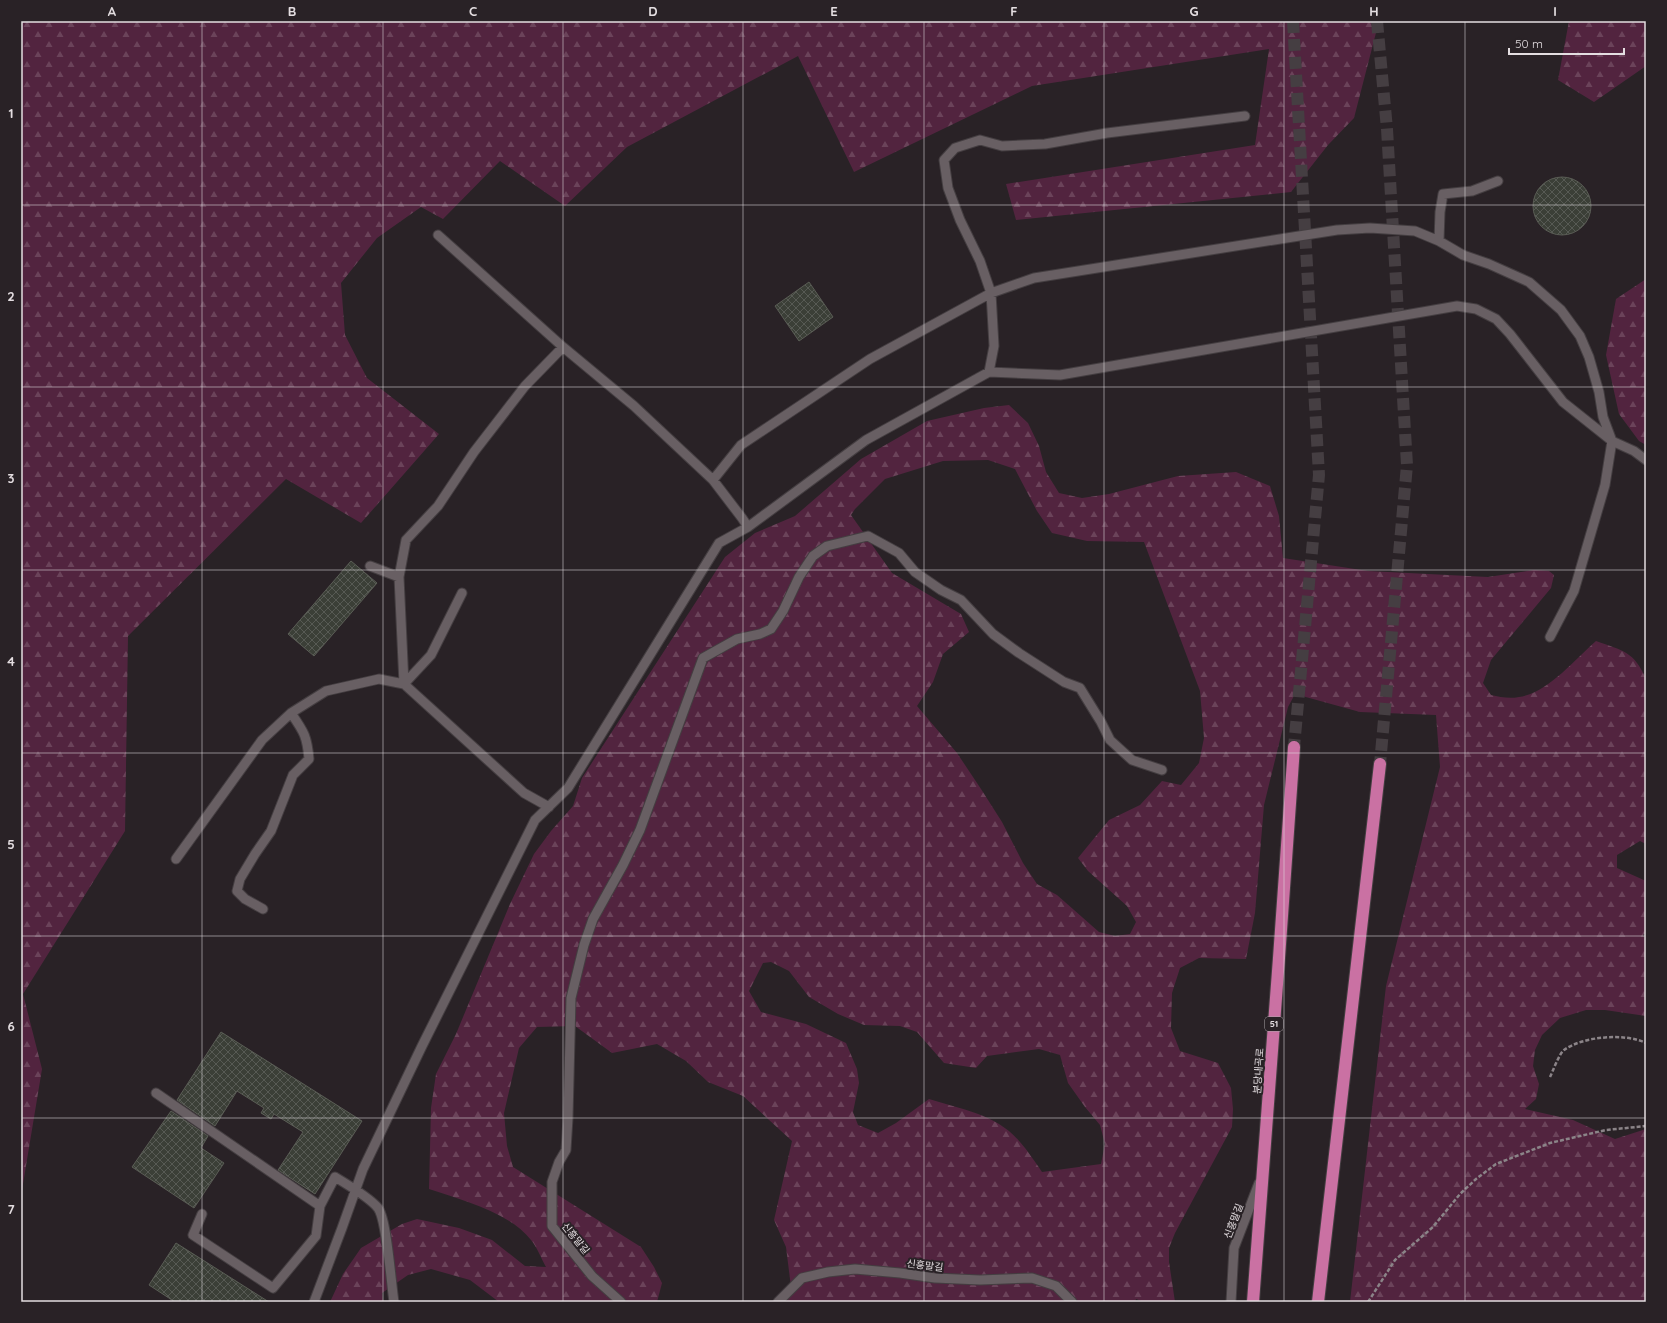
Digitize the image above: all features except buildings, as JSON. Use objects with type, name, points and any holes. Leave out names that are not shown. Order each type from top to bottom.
[{"type":"highway","name":"분당내곡로","points":[[1253,1302],[1294,747]]},
{"type":"highway","points":[[1318,1302],[1380,764]]},
{"type":"lane","points":[[989,372],[994,346],[991,293],[980,261],[960,220],[948,188],[944,160],[955,148],[980,140],[1002,146],[1045,144],[1107,133],[1245,116]]},
{"type":"lane","points":[[1439,241],[1440,212],[1443,194],[1472,191],[1498,181]]},
{"type":"lane","points":[[713,480],[741,445],[870,359],[991,293],[1034,278],[1337,230],[1370,228],[1415,231],[1439,241],[1463,255],[1489,264],[1529,282],[1561,310],[1580,336],[1589,357],[1599,392],[1603,417],[1612,441],[1605,485],[1574,591],[1550,637]]},
{"type":"lane","points":[[438,235],[563,347],[634,406],[713,480],[748,527]]},
{"type":"lane","points":[[314,1302],[363,1169],[422,1046],[536,820],[568,788],[719,543],[748,527],[866,440],[989,372],[1060,375],[1457,306],[1476,309],[1496,319],[1510,334],[1563,402],[1612,441],[1634,451],[1646,460]]},
{"type":"lane","points":[[404,684],[401,656],[399,577],[406,540],[438,506],[474,452],[525,386],[563,347]]},
{"type":"lane","name":"신흥말길","points":[[622,1302],[592,1276],[552,1226],[552,1182],[559,1162],[566,1150],[571,998],[584,945],[593,919],[623,865],[640,830],[703,658],[737,640],[760,634],[771,629],[799,577],[814,556],[827,546],[868,536],[899,553],[915,572],[941,590],[960,600],[993,634],[1064,682],[1080,688],[1110,740],[1132,760],[1162,770]]},
{"type":"lane","points":[[370,566],[399,577]]},
{"type":"lane","points":[[404,684],[431,655],[462,593]]},
{"type":"lane","points":[[176,859],[262,740],[291,713],[326,691],[379,679],[404,684],[524,793],[549,807]]},
{"type":"lane","points":[[263,909],[245,899],[237,891],[240,879],[255,854],[271,832],[293,775],[309,759],[308,745],[304,731],[291,713]]},
{"type":"lane","points":[[156,1093],[320,1206]]},
{"type":"lane","name":"신흥말길","points":[[1231,1302],[1234,1248],[1262,1174]]},
{"type":"lane","points":[[202,1214],[193,1235],[273,1288],[316,1236],[320,1206],[335,1177],[356,1190],[378,1208],[384,1225],[394,1302]]},
{"type":"lane","name":"신흥말길","points":[[778,1302],[802,1278],[828,1272],[855,1269],[942,1278],[980,1280],[1032,1278],[1056,1286],[1072,1302]]},
{"type":"path","points":[[1550,1077],[1563,1050],[1586,1040],[1606,1037],[1638,1039],[1646,1043]]},
{"type":"path","points":[[1368,1302],[1395,1260],[1433,1227],[1460,1194],[1476,1179],[1496,1164],[1550,1143],[1606,1130],[1646,1126]]},
{"type":"green space","points":[[21,21],[1379,21],[1354,118],[1328,145],[1291,192],[1016,220],[1006,184],[1255,145],[1269,49],[1032,86],[854,172],[798,56],[627,147],[565,206],[500,161],[443,219],[421,207],[377,238],[341,283],[345,335],[367,378],[439,434],[361,523],[286,479],[128,636],[125,831],[23,994],[42,1069],[21,1196]]},
{"type":"green space","points":[[1569,21],[1646,21],[1646,66],[1594,102],[1558,80]]},
{"type":"green space","points":[[1646,279],[1646,445],[1639,441],[1619,414],[1606,355],[1616,299]]},
{"type":"green space","points":[[1009,405],[1028,423],[1039,446],[1046,472],[1059,493],[1082,498],[1109,494],[1178,476],[1236,472],[1270,486],[1279,516],[1283,558],[1368,571],[1488,577],[1534,570],[1549,571],[1554,575],[1551,588],[1491,660],[1483,683],[1491,695],[1505,698],[1515,698],[1530,694],[1540,689],[1560,675],[1596,641],[1627,653],[1637,663],[1646,679],[1646,844],[1640,841],[1617,855],[1617,868],[1646,881],[1646,933],[1643,935],[1646,941],[1646,1016],[1605,1010],[1586,1010],[1560,1018],[1542,1035],[1535,1050],[1533,1066],[1539,1084],[1536,1099],[1525,1109],[1573,1120],[1615,1139],[1646,1129],[1646,1302],[1350,1302],[1386,986],[1440,767],[1436,715],[1360,712],[1295,694],[1288,707],[1264,805],[1255,913],[1246,959],[1199,958],[1180,968],[1172,993],[1171,1028],[1180,1051],[1218,1063],[1231,1088],[1233,1109],[1232,1127],[1175,1233],[1169,1248],[1169,1262],[1175,1302],[1144,1302],[1136,1299],[1135,1302],[774,1302],[791,1287],[786,1247],[774,1220],[792,1141],[743,1096],[708,1082],[686,1061],[657,1044],[612,1053],[575,1026],[537,1027],[519,1048],[504,1113],[507,1146],[513,1167],[641,1247],[662,1283],[657,1302],[499,1302],[470,1280],[431,1269],[408,1275],[382,1293],[383,1302],[330,1302],[343,1274],[361,1248],[402,1224],[417,1219],[459,1228],[492,1240],[525,1266],[546,1267],[531,1240],[522,1230],[510,1222],[484,1208],[429,1189],[431,1108],[436,1074],[456,1034],[510,904],[534,854],[551,831],[573,806],[582,778],[725,557],[755,533],[795,516],[861,459],[927,421],[984,408]],"holes":[[[988,460],[1015,469],[1037,511],[1052,533],[1087,541],[1144,542],[1200,691],[1204,738],[1199,763],[1181,785],[1162,781],[1140,805],[1109,820],[1078,858],[1088,871],[1127,906],[1136,922],[1130,934],[1115,936],[1099,932],[1057,895],[1037,884],[1023,863],[1002,822],[957,753],[917,706],[933,682],[943,654],[969,632],[961,614],[892,573],[851,515],[855,509],[885,479],[943,461]],[[771,962],[789,971],[809,997],[838,1014],[864,1025],[900,1026],[917,1032],[944,1063],[976,1068],[987,1056],[1039,1049],[1060,1055],[1068,1083],[1100,1125],[1105,1144],[1101,1164],[1042,1172],[1020,1142],[1001,1125],[978,1114],[929,1099],[896,1123],[878,1133],[858,1125],[853,1112],[859,1083],[857,1069],[846,1043],[806,1024],[761,1012],[749,991],[763,963]]]},
{"type":"tunnel","points":[[1293,21],[1319,475],[1294,747]]},
{"type":"tunnel","points":[[1377,21],[1387,129],[1407,465],[1380,764]]}]
